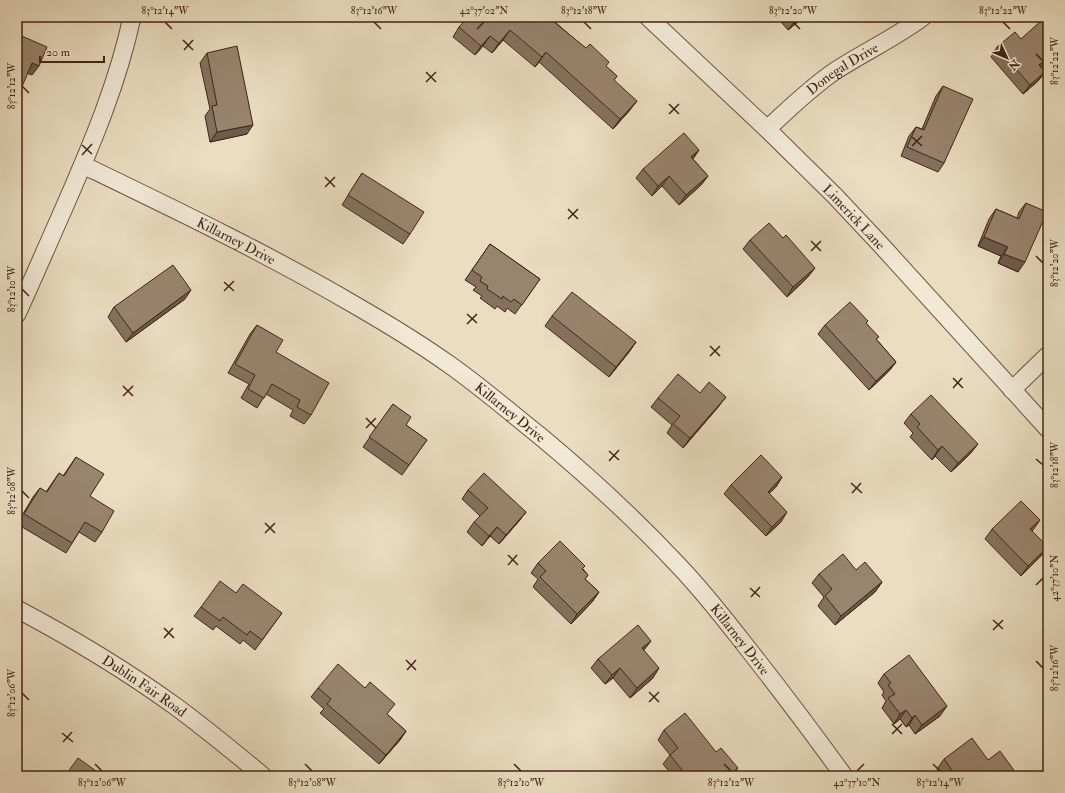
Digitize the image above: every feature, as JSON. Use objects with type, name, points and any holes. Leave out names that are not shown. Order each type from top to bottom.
[{"type":"street","points":[[17,314],[83,165],[113,86],[132,17]]},
{"type":"street","name":"Limerick Lane","points":[[648,17],[768,129],[835,196],[1048,429]]},
{"type":"street","name":"Donegal Drive","points":[[768,129],[820,82],[852,60],[907,29],[923,17]]},
{"type":"street","name":"Killarney Drive","points":[[83,165],[265,255],[332,292],[404,335],[449,365],[505,407],[599,487],[678,565],[764,668],[802,717],[844,776]]},
{"type":"street","points":[[1012,390],[1048,355]]},
{"type":"street","name":"Dublin Fair Road","points":[[17,609],[84,647],[175,706],[263,776]]},
{"type":"building","points":[[468,17],[558,17],[554,22],[586,48],[590,44],[609,62],[606,66],[617,76],[614,80],[637,101],[620,119],[546,52],[542,57],[510,30],[499,43],[490,36],[481,46],[459,27]]},
{"type":"building","points":[[792,17],[800,17],[795,21]]},
{"type":"building","points":[[1042,20],[1048,27],[1048,58],[1039,65],[1045,72],[1030,85],[997,47],[1015,32],[1021,39]]},
{"type":"building","points":[[17,34],[47,47],[39,66],[32,63],[21,89],[17,87]]},
{"type":"building","points":[[237,46],[253,125],[217,132],[212,106],[217,105],[207,53]]},
{"type":"building","points":[[943,86],[973,99],[944,163],[907,147],[916,127],[924,130]]},
{"type":"building","points":[[684,133],[699,150],[691,157],[708,176],[686,195],[669,176],[658,186],[643,169]]},
{"type":"building","points":[[362,173],[424,212],[410,234],[348,195]]},
{"type":"building","points":[[1026,203],[1047,212],[1025,262],[1004,254],[1008,247],[984,237],[996,209],[1019,219]]},
{"type":"building","points":[[769,223],[783,238],[786,235],[815,268],[793,287],[750,240]]},
{"type":"building","points":[[490,244],[540,279],[522,305],[514,299],[511,302],[503,296],[502,299],[487,289],[488,286],[480,281],[482,277],[472,270]]},
{"type":"building","points":[[173,265],[191,290],[133,333],[114,307]]},
{"type":"building","points":[[572,292],[636,342],[616,367],[552,316]]},
{"type":"building","points":[[850,302],[868,321],[866,323],[879,337],[876,339],[896,362],[876,381],[825,325]]},
{"type":"building","points":[[257,325],[283,340],[276,352],[329,383],[311,415],[297,407],[300,400],[272,384],[264,398],[248,389],[255,375],[235,364]]},
{"type":"building","points":[[678,374],[700,393],[709,382],[726,397],[690,438],[673,424],[680,416],[658,398]]},
{"type":"building","points":[[931,395],[978,444],[958,463],[942,446],[938,450],[917,427],[920,424],[911,414]]},
{"type":"building","points":[[393,404],[411,417],[406,425],[427,440],[409,465],[369,437]]},
{"type":"building","points":[[761,455],[782,477],[768,492],[787,512],[772,527],[731,485]]},
{"type":"building","points":[[76,457],[104,474],[90,496],[114,511],[102,532],[85,522],[72,543],[24,514],[40,488],[47,492],[59,473],[64,476]]},
{"type":"building","points":[[484,473],[526,512],[506,535],[497,527],[489,536],[474,522],[488,508],[468,490]]},
{"type":"building","points":[[1021,501],[1040,520],[1030,529],[1048,547],[1028,566],[992,529]]},
{"type":"building","points":[[560,541],[585,566],[582,569],[588,575],[585,579],[599,592],[577,614],[540,577],[546,571],[538,563]]},
{"type":"building","points":[[843,554],[856,570],[865,562],[882,582],[841,616],[825,596],[832,589],[819,574]]},
{"type":"building","points":[[220,581],[236,593],[243,584],[282,613],[262,640],[250,631],[247,635],[223,617],[220,621],[201,607]]},
{"type":"building","points":[[638,625],[651,641],[642,648],[659,668],[637,688],[620,668],[612,675],[598,659]]},
{"type":"building","points":[[909,655],[947,706],[922,725],[915,715],[912,718],[906,710],[900,714],[888,698],[895,694],[888,685],[891,683],[884,674]]},
{"type":"building","points":[[338,664],[365,688],[370,682],[395,704],[387,714],[406,731],[386,755],[327,704],[331,699],[318,688]]},
{"type":"building","points":[[685,713],[716,752],[721,748],[738,768],[728,776],[687,776],[670,755],[678,748],[664,730]]},
{"type":"building","points":[[972,738],[988,760],[1000,751],[1018,776],[956,776],[944,759]]},
{"type":"building","points":[[78,758],[103,776],[65,776]]}]
